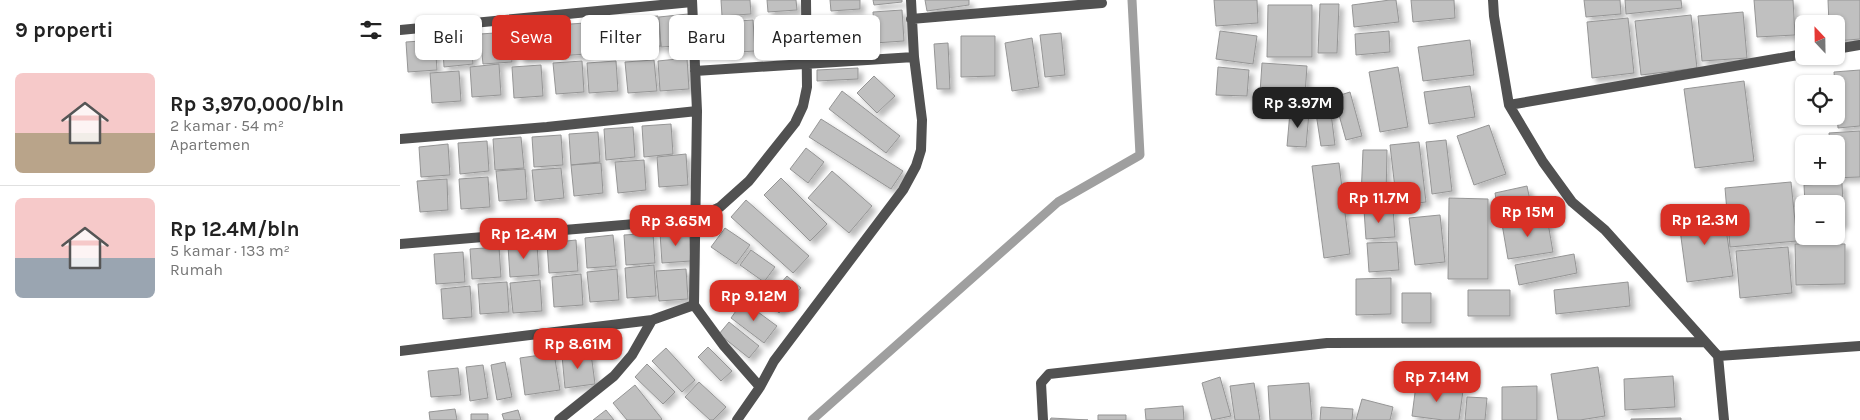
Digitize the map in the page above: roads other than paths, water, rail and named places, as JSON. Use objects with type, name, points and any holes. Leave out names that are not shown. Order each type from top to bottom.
[{"type":"street","points":[[400,244],[694,219],[720,207],[749,181],[795,123],[803,106],[807,87],[806,0]]},
{"type":"street","points":[[737,420],[760,387],[774,361],[903,190],[916,166],[921,150],[922,120],[914,56],[911,0]]},
{"type":"street","points":[[1493,0],[1509,104],[1544,162],[1572,202],[1605,230],[1718,356],[1724,420]]},
{"type":"street","points":[[400,30],[692,1],[697,112],[694,305],[724,346],[760,387]]},
{"type":"street","points":[[911,20],[1102,3]]},
{"type":"street","points":[[1845,48],[1860,45]]},
{"type":"street","points":[[695,71],[914,56]]},
{"type":"street","points":[[1509,104],[1795,56]]},
{"type":"street","points":[[400,139],[697,112]]},
{"type":"street","points":[[400,351],[652,320],[694,305]]},
{"type":"street","points":[[559,420],[614,376],[632,355],[652,320]]},
{"type":"street","points":[[1043,420],[1041,383],[1049,374],[1327,343],[1705,342]]},
{"type":"street","points":[[1718,356],[1860,346]]},
{"type":"waterway","points":[[812,420],[1058,202],[1140,155],[1132,0]]}]
